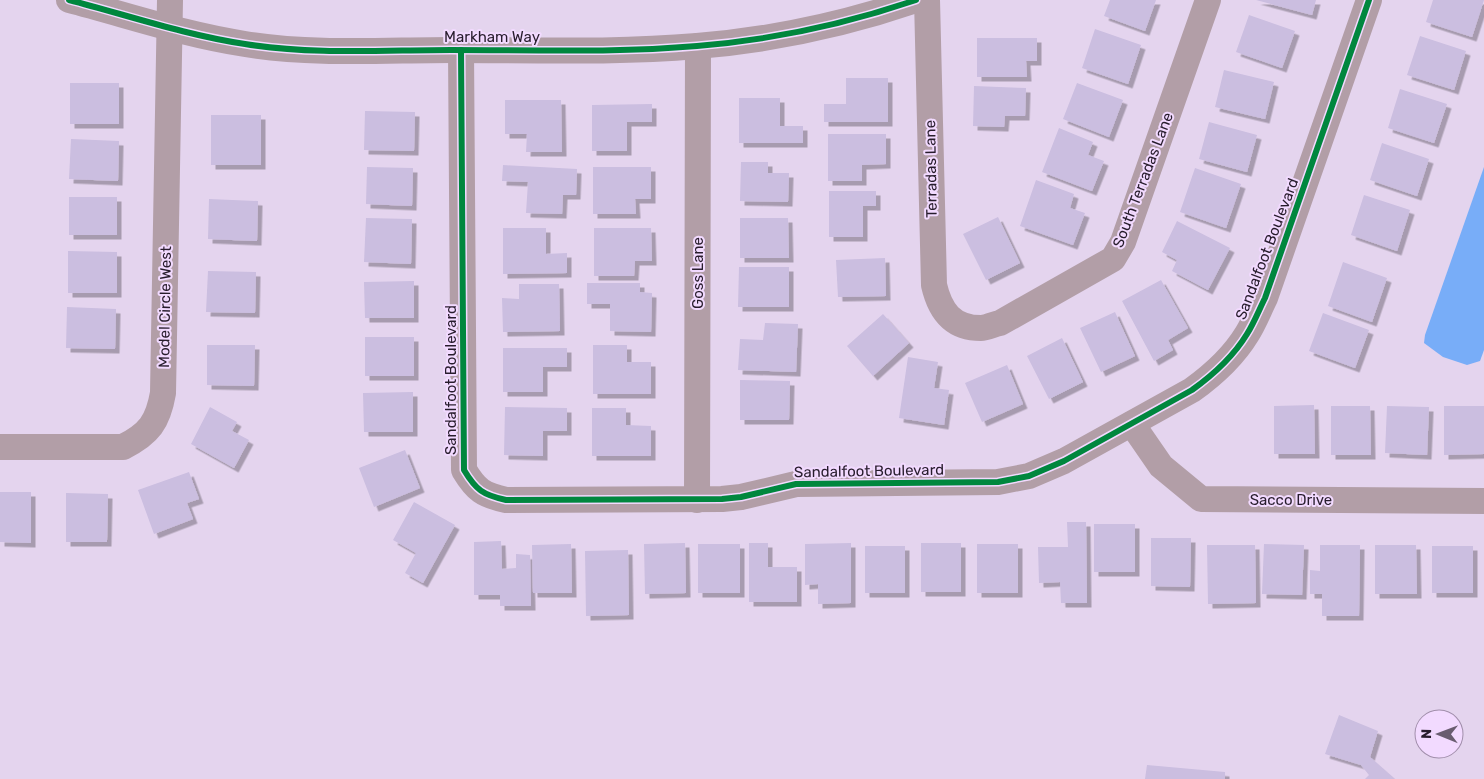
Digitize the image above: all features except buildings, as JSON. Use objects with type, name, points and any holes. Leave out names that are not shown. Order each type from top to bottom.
[{"type":"street","name":"Markham Way","points":[[69,0],[208,37],[246,44],[303,50],[623,50],[698,46],[770,37],[842,22],[916,0]]},
{"type":"street","name":"Model Circle West","points":[[0,448],[123,446],[139,439],[152,426],[160,411],[164,384],[170,0]]},
{"type":"street","name":"Terradas Lane","points":[[927,0],[934,285],[938,302],[949,317],[963,325]]},
{"type":"street","name":"South Terradas Lane","points":[[963,325],[982,328],[1000,323],[1112,258],[1123,242],[1208,0]]},
{"type":"street","name":"Sandalfoot Boulevard","points":[[461,50],[464,470],[473,486],[488,496],[506,500],[722,499],[741,497],[796,484],[998,482],[1028,476],[1064,461],[1192,390],[1208,379],[1229,358],[1248,334],[1265,298],[1369,0]]},
{"type":"street","name":"Goss Lane","points":[[697,500],[698,46]]},
{"type":"street","name":"Sacco Drive","points":[[1132,424],[1161,466],[1201,499],[1484,501]]},
{"type":"water","points":[[1484,167],[1484,350],[1480,361],[1467,365],[1443,357],[1424,343],[1425,335]]},
{"type":"cycle path","points":[[69,0],[178,30],[223,40],[296,50],[322,51],[605,50],[697,46],[753,40],[808,30],[890,9],[916,0]]},
{"type":"cycle path","points":[[461,50],[464,470],[481,491],[506,500],[722,499],[741,497],[796,484],[998,482],[1029,476],[1064,461],[1200,384],[1215,372],[1235,350],[1252,325],[1265,298],[1369,0]]}]
